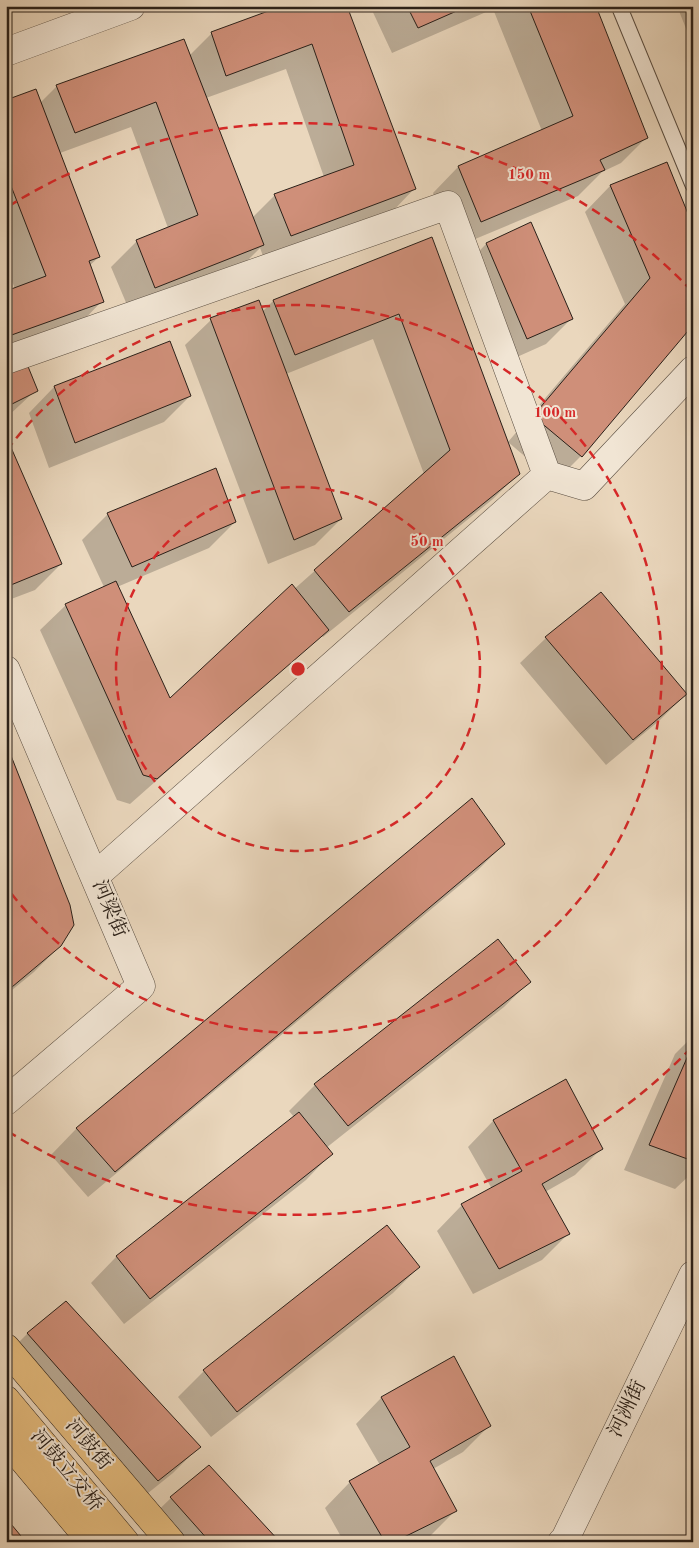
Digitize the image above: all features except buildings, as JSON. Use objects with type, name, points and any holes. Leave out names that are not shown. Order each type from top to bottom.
[{"type":"highway","name":"河鼓街","points":[[6,1348],[170,1542]]},
{"type":"highway","name":"河鼓立交桥","points":[[6,1400],[125,1542]]},
{"type":"highway","points":[[6,1439],[92,1542]]},
{"type":"street","points":[[6,52],[131,6]]},
{"type":"street","points":[[6,360],[448,206],[548,475]]},
{"type":"street","points":[[548,475],[584,486],[693,370]]},
{"type":"street","points":[[96,876],[548,475]]},
{"type":"street","name":"河梁街","points":[[6,670],[96,876],[141,986],[6,1101]]},
{"type":"street","name":"河洲街","points":[[562,1542],[693,1275]]},
{"type":"lane","points":[[619,6],[693,185]]}]
